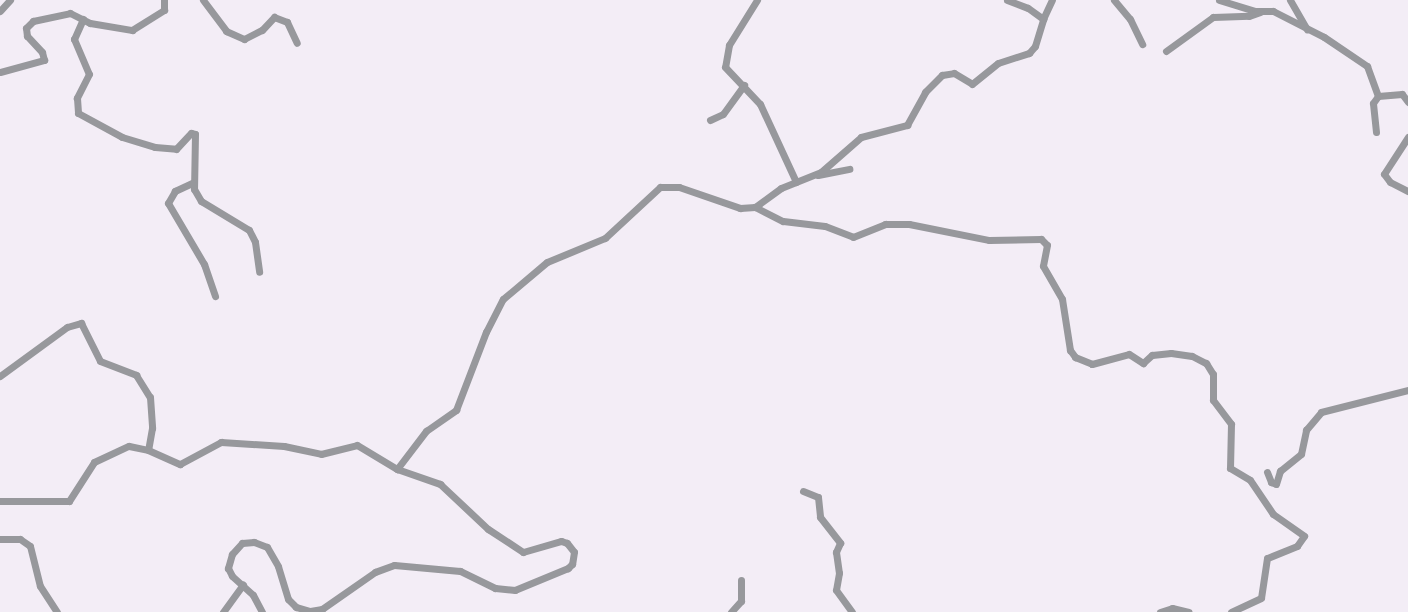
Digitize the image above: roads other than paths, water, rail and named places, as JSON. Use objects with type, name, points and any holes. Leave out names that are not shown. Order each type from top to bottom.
[{"type":"street","points":[[0,11],[10,0]]},
{"type":"street","points":[[0,72],[44,60],[42,52],[27,36],[26,28],[30,23],[63,13],[132,30],[164,10],[164,0]]},
{"type":"street","points":[[203,0],[226,31],[244,39],[262,30],[274,17],[287,22],[297,44]]},
{"type":"street","points":[[757,0],[726,55],[726,68],[744,85],[763,108],[796,182]]},
{"type":"street","points":[[1007,0],[1028,8],[1043,19]]},
{"type":"street","points":[[813,176],[837,160],[861,137],[911,122],[926,92],[942,74],[954,73],[972,84],[998,63],[1029,53],[1037,42],[1043,19],[1052,0]]},
{"type":"street","points":[[1114,0],[1130,19],[1142,44]]},
{"type":"street","points":[[1219,0],[1255,11],[1267,10],[1307,29],[1363,63],[1378,96]]},
{"type":"street","points":[[1290,0],[1307,29]]},
{"type":"street","points":[[1166,51],[1213,17],[1249,16],[1267,10]]},
{"type":"street","points":[[83,19],[74,39],[89,74],[77,98],[78,113],[122,137],[155,147],[176,149],[191,133],[195,134],[192,183],[201,201],[252,233],[259,272]]},
{"type":"street","points":[[710,120],[722,114],[744,85]]},
{"type":"street","points":[[1376,132],[1373,103],[1378,96],[1402,94],[1408,102]]},
{"type":"street","points":[[1408,137],[1384,174],[1390,182],[1408,191]]},
{"type":"street","points":[[755,207],[781,188],[813,176],[849,169]]},
{"type":"street","points":[[192,183],[175,192],[168,203],[204,264],[215,296]]},
{"type":"street","points":[[397,469],[415,445],[435,424],[442,422],[456,410],[501,302],[546,262],[605,238],[660,187],[679,186],[740,208],[755,207],[783,221],[825,226],[853,237],[878,226],[903,224],[989,240],[1041,240],[1047,245],[1044,266],[1062,299],[1070,350],[1075,357],[1092,364],[1129,354],[1142,363],[1152,355],[1171,353],[1192,356],[1206,363],[1214,374],[1213,400],[1231,424],[1230,468],[1250,480],[1278,518],[1304,536],[1297,546],[1267,558],[1261,598],[1231,612]]},
{"type":"street","points":[[0,376],[44,342],[79,322],[87,330],[100,361],[128,371],[144,387],[150,397],[152,428],[148,450]]},
{"type":"street","points":[[1267,472],[1271,482],[1276,484],[1280,471],[1301,454],[1306,430],[1321,412],[1408,390]]},
{"type":"street","points":[[0,501],[64,503],[74,496],[86,471],[99,459],[129,446],[148,450],[180,464],[221,442],[284,446],[320,454],[357,445],[397,469],[440,484],[488,529],[524,552],[555,542],[567,543],[574,552],[572,564],[552,576],[514,590],[495,588],[460,570],[394,565],[375,572],[322,609],[310,612],[296,607],[288,599],[270,550],[260,544],[244,542],[236,547],[228,565],[232,576],[243,584],[262,612]]},
{"type":"street","points":[[803,491],[818,498],[817,510],[822,521],[840,543],[836,552],[840,573],[836,590],[852,612]]},
{"type":"street","points":[[0,539],[20,539],[30,546],[40,586],[57,612]]},
{"type":"street","points":[[730,612],[742,601],[741,580]]},
{"type":"street","points":[[222,612],[243,584]]},
{"type":"street","points":[[1160,612],[1172,608],[1189,612]]}]
